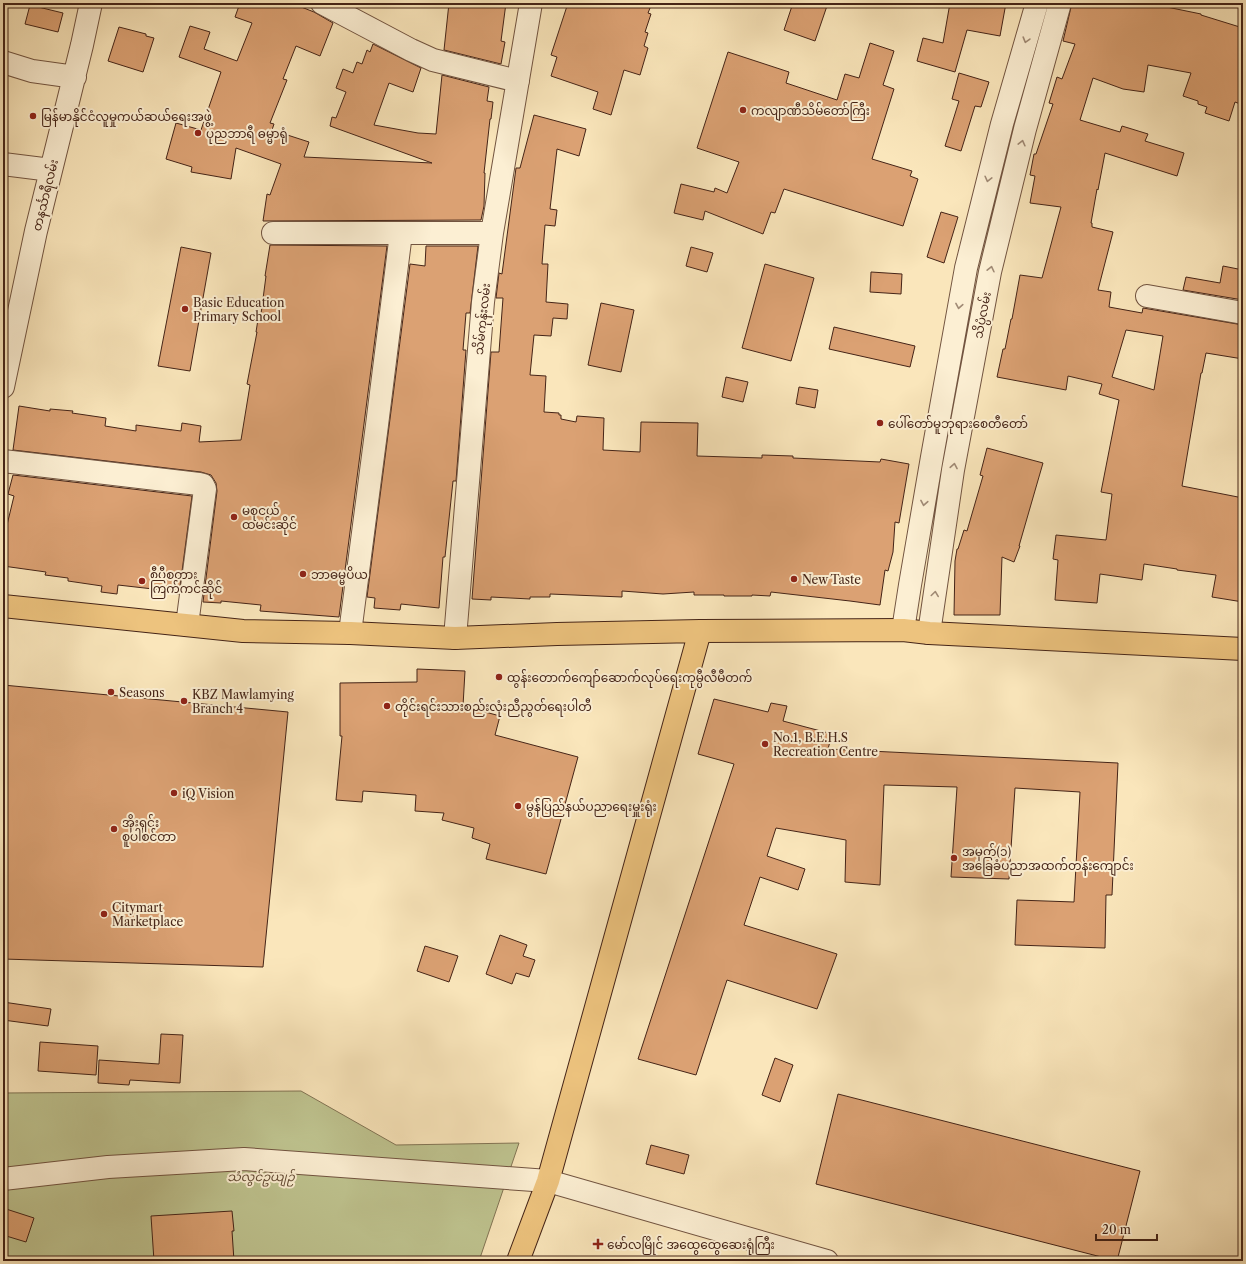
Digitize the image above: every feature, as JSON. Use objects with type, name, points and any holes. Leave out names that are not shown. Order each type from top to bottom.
[{"type":"main road","points":[[3,606],[243,631],[350,633],[455,638],[700,631],[903,630],[929,633],[1243,649]]},
{"type":"main road","points":[[518,1261],[548,1180],[700,631]]},
{"type":"street","name":"တနင်္သာရီလမ်း","points":[[3,387],[36,231],[75,77],[91,3]]},
{"type":"street","points":[[322,3],[433,60],[518,80]]},
{"type":"street","name":"သိမ်ကုန်းလမ်း","points":[[455,638],[483,302],[492,233],[531,3]]},
{"type":"street","name":"သိပ္ပံလမ်း","points":[[903,630],[930,464],[966,268],[1002,124],[1037,3]]},
{"type":"street","name":"သိပ္ပံလမ်း","points":[[929,633],[953,470],[990,272],[1060,3]]},
{"type":"street","points":[[3,62],[32,70],[75,77]]},
{"type":"street","points":[[3,164],[52,170]]},
{"type":"street","points":[[273,233],[492,233]]},
{"type":"street","points":[[350,633],[401,233]]},
{"type":"street","points":[[1147,296],[1243,313]]},
{"type":"street","points":[[3,461],[203,485],[205,489],[187,625]]},
{"type":"street","points":[[3,1179],[108,1167],[244,1159],[548,1180],[827,1261]]},
{"type":"green space","name":"သံလွင်ဥယျဉ်","points":[[301,1091],[396,1145],[519,1143],[479,1261],[3,1261],[3,1093]]},
{"type":"building","points":[[240,3],[291,3],[314,12],[333,23],[320,56],[296,46],[283,79],[287,80],[270,123],[274,124],[272,130],[309,142],[304,157],[432,163],[330,126],[332,117],[336,118],[346,92],[336,88],[343,69],[353,73],[357,62],[362,64],[367,50],[370,52],[373,44],[421,68],[413,92],[389,83],[374,125],[418,133],[436,134],[442,75],[489,87],[487,101],[493,102],[484,173],[484,206],[481,220],[263,221],[267,194],[270,195],[281,164],[236,148],[231,179],[191,172],[192,167],[166,159],[176,123],[201,130],[221,72],[179,57],[190,26],[210,32],[204,49],[237,61],[252,23],[235,17]]},
{"type":"building","points":[[449,3],[506,3],[501,41],[505,42],[501,64],[444,50]]},
{"type":"building","points":[[568,3],[652,3],[648,13],[651,14],[645,32],[648,33],[644,46],[648,48],[640,75],[624,70],[611,115],[593,109],[598,92],[551,76],[557,57],[551,55]]},
{"type":"building","points":[[793,3],[828,3],[815,41],[784,30]]},
{"type":"building","points":[[950,3],[1006,3],[1000,36],[967,30],[955,72],[917,61],[923,38],[943,43]]},
{"type":"building","points":[[1072,3],[1157,3],[1157,5],[1201,14],[1243,28],[1243,105],[1235,102],[1229,121],[1205,113],[1207,107],[1198,104],[1198,101],[1183,96],[1191,73],[1148,65],[1144,92],[1123,89],[1093,78],[1080,120],[1120,132],[1122,126],[1148,134],[1145,141],[1184,153],[1177,176],[1105,153],[1091,223],[1092,227],[1113,232],[1098,290],[1111,292],[1109,307],[1142,313],[1143,308],[1243,325],[1243,359],[1206,353],[1201,373],[1182,486],[1243,498],[1243,602],[1212,597],[1216,575],[1144,564],[1142,580],[1100,574],[1097,603],[1055,600],[1058,560],[1053,559],[1056,535],[1106,540],[1112,494],[1101,492],[1119,400],[1099,394],[1102,384],[1068,376],[1066,390],[997,377],[1003,349],[1005,349],[1012,319],[1020,275],[1042,278],[1061,207],[1030,203],[1035,176],[1030,175],[1034,154],[1036,154],[1053,104],[1049,103],[1057,77],[1062,79],[1075,44],[1063,41]],"holes":[[[1126,330],[1163,336],[1154,390],[1112,377]]]},
{"type":"building","points":[[30,5],[63,13],[58,32],[25,24]]},
{"type":"building","points":[[119,27],[146,34],[146,36],[154,38],[143,72],[108,61]]},
{"type":"building","points":[[870,43],[894,51],[883,85],[894,89],[872,159],[912,171],[910,176],[918,179],[903,226],[784,189],[775,213],[771,212],[763,234],[705,211],[703,220],[674,213],[681,184],[714,192],[715,188],[727,193],[739,162],[697,148],[728,52],[789,72],[786,83],[837,100],[845,74],[859,78]]},
{"type":"building","points":[[959,73],[989,82],[981,107],[975,106],[961,151],[945,146],[959,101],[952,99]]},
{"type":"building","points":[[534,115],[586,129],[579,156],[557,149],[550,209],[557,210],[555,226],[545,225],[542,264],[548,264],[546,302],[568,304],[567,319],[553,318],[551,336],[534,335],[530,375],[546,376],[544,412],[559,413],[559,415],[561,415],[561,419],[576,422],[577,416],[604,418],[603,450],[640,452],[641,422],[698,423],[697,456],[762,458],[762,455],[793,456],[793,458],[880,462],[881,459],[909,464],[899,523],[895,522],[893,552],[888,571],[885,570],[880,605],[771,592],[770,596],[724,596],[694,595],[694,592],[663,594],[622,591],[622,597],[550,594],[550,597],[530,597],[530,599],[491,597],[491,600],[472,599],[491,352],[499,352],[503,298],[496,298],[499,273],[502,274],[516,168],[520,168]]},
{"type":"building","points":[[941,212],[958,217],[944,263],[927,257]]},
{"type":"building","points":[[270,245],[387,246],[339,617],[260,611],[261,605],[221,601],[221,603],[203,602],[217,491],[216,483],[211,475],[201,472],[13,450],[19,406],[50,411],[50,409],[73,411],[72,413],[106,418],[105,426],[136,431],[136,425],[181,431],[182,423],[201,426],[199,442],[241,440],[250,385],[247,384],[259,313],[261,314]]},
{"type":"building","points":[[426,246],[478,246],[470,313],[466,313],[463,350],[466,350],[456,481],[453,481],[445,557],[443,557],[439,608],[401,604],[400,610],[374,608],[375,598],[367,597],[410,264],[425,266]]},
{"type":"building","name":"Basic Education Primary School","points":[[181,247],[211,253],[190,371],[158,366]]},
{"type":"building","points":[[691,247],[713,253],[707,272],[686,266]]},
{"type":"building","points":[[765,264],[814,278],[791,361],[742,348]]},
{"type":"building","points":[[1223,266],[1243,270],[1243,300],[1183,290],[1186,277],[1220,283]]},
{"type":"building","points":[[871,272],[902,274],[901,294],[870,292]]},
{"type":"building","points":[[601,303],[634,310],[621,372],[588,365]]},
{"type":"building","points":[[834,327],[915,346],[910,367],[829,349]]},
{"type":"building","points":[[726,377],[748,382],[743,402],[722,397]]},
{"type":"building","points":[[799,387],[818,390],[815,408],[796,404]]},
{"type":"building","points":[[987,448],[1043,463],[1020,546],[1014,562],[1002,557],[1000,615],[954,615],[955,561],[957,549],[964,530],[967,531],[983,476],[980,475]]},
{"type":"building","points":[[13,475],[192,496],[179,594],[162,592],[162,590],[118,585],[117,594],[101,592],[102,586],[68,581],[68,578],[45,575],[46,572],[3,566],[3,530],[7,525],[14,496],[8,494]]},
{"type":"building","points":[[417,669],[465,671],[463,706],[500,716],[495,735],[578,757],[546,874],[486,859],[490,844],[472,838],[474,828],[442,820],[444,813],[415,811],[416,795],[363,791],[362,802],[336,800],[342,736],[340,736],[340,683],[417,682]]},
{"type":"building","points":[[3,685],[288,712],[263,967],[3,959]]},
{"type":"building","points":[[714,699],[768,712],[771,703],[787,706],[783,721],[832,734],[828,749],[1118,763],[1112,895],[1106,895],[1105,948],[1015,945],[1017,900],[1074,902],[1080,792],[1015,788],[1009,879],[951,877],[957,787],[884,785],[880,885],[845,882],[846,840],[776,828],[767,856],[805,869],[798,890],[760,877],[744,925],[837,954],[817,1009],[727,980],[696,1075],[638,1059],[734,764],[698,754]]},
{"type":"building","points":[[500,935],[527,945],[523,956],[535,960],[529,977],[516,973],[512,984],[486,974]]},
{"type":"building","points":[[425,946],[458,956],[449,982],[417,971]]},
{"type":"building","points":[[3,1002],[51,1009],[48,1026],[3,1020]]},
{"type":"building","points":[[161,1034],[183,1035],[180,1083],[130,1080],[129,1085],[98,1083],[99,1060],[159,1064]]},
{"type":"building","points":[[40,1042],[98,1046],[96,1075],[38,1071]]},
{"type":"building","points":[[775,1058],[793,1065],[780,1102],[762,1095]]},
{"type":"building","points":[[838,1094],[1140,1171],[1117,1261],[816,1184]]},
{"type":"building","points":[[651,1145],[689,1155],[684,1174],[646,1164]]},
{"type":"building","points":[[3,1208],[34,1218],[26,1242],[3,1235]]},
{"type":"building","points":[[232,1211],[234,1261],[154,1261],[151,1216]]},
{"type":"place","name":"ကလျာဏီသိမ်တော်ကြီး","points":[[743,110]]},
{"type":"place","name":"မြန်မာနိုင်ငံလူမှုကယ်ဆယ်ရေးအဖွဲ့","points":[[33,116]]},
{"type":"place","name":"ပုညဘာရီ ဓမ္မာရုံ","points":[[198,133]]},
{"type":"place","name":"Basic Education Primary School","points":[[185,309]]},
{"type":"place","name":"ပေါ်တော်မူဘုရားစေတီတော်","points":[[880,423]]},
{"type":"place","name":"မစုငယ် ထမင်းဆိုင်","points":[[234,517]]},
{"type":"place","name":"ဘာဓမ္မပိယ","points":[[303,574]]},
{"type":"place","name":"New Taste","points":[[794,579]]},
{"type":"place","name":"စီပီစတား ကြက်ကင်ဆိုင်","points":[[142,581]]},
{"type":"place","name":"ထွန်းတောက်ကျော်ဆောက်လုပ်ရေးကုမ္ပီလီမီတက်","points":[[499,677]]},
{"type":"place","name":"Seasons","points":[[111,692]]},
{"type":"place","name":"KBZ Mawlamying Branch 4","points":[[184,701]]},
{"type":"place","name":"တိုင်းရင်းသားစည်းလုံးညီညွတ်ရေးပါတီ","points":[[387,706]]},
{"type":"place","name":"No.1, B.E.H.S Recreation Centre","points":[[765,744]]},
{"type":"place","name":"iQ Vision","points":[[174,793]]},
{"type":"place","name":"မွန်ပြည်နယ်ပညာရေးမှူးရုံး","points":[[518,806]]},
{"type":"place","name":"အိုးရှင်း စူပါစင်တာ","points":[[114,829]]},
{"type":"place","name":"အမှတ်(၁) အခြေခံပညာအထက်တန်းကျောင်း","points":[[954,858]]},
{"type":"place","name":"Citymart Marketplace","points":[[104,914]]},
{"type":"place","name":"မော်လမြိုင် အထွေထွေဆေးရုံကြီး","points":[[598,1244]]}]
